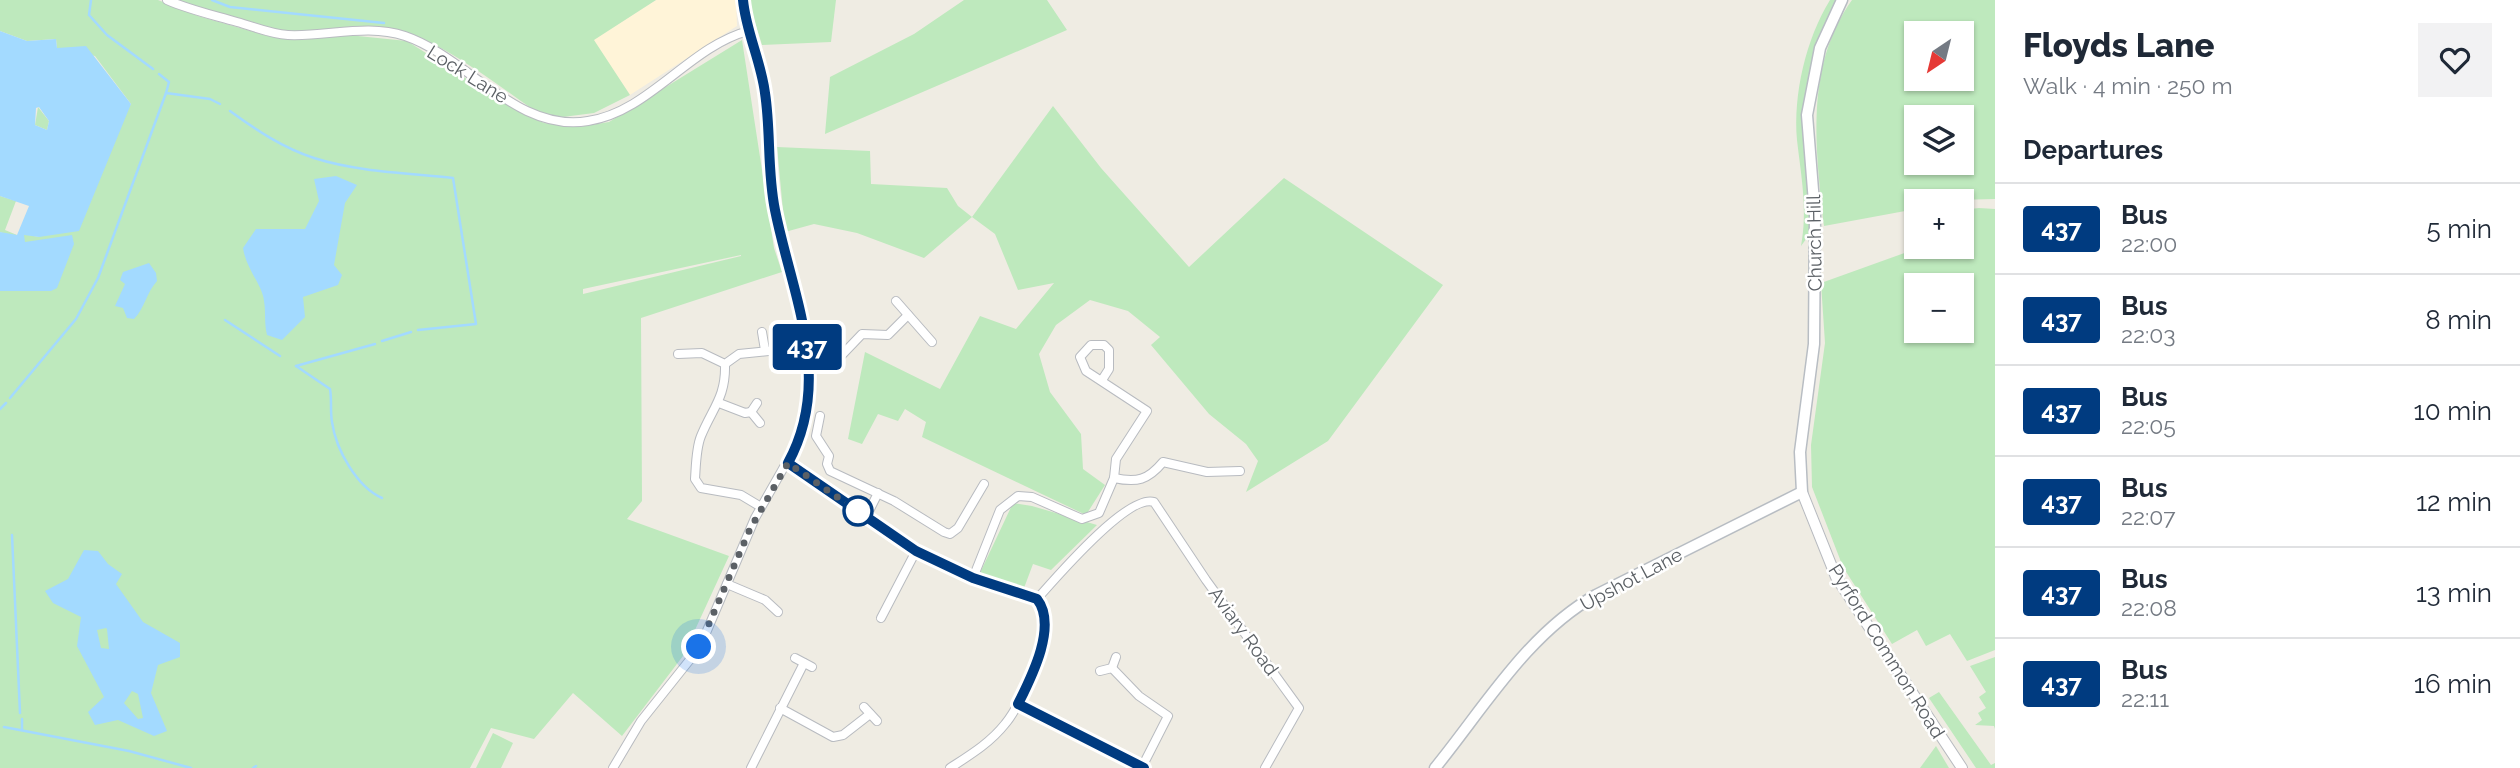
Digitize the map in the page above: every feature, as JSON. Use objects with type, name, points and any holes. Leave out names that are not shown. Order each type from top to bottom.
[{"type":"main road","name":"Church Hill","points":[[1802,492],[1800,452],[1814,334],[1815,215],[1807,115],[1820,48],[1842,0]]},
{"type":"main road","name":"Upshot Lane","points":[[1435,768],[1532,647],[1570,611],[1596,595],[1802,492]]},
{"type":"street","name":"Lock Lane","points":[[167,0],[201,14],[285,35],[350,31],[405,36],[526,110],[564,122],[590,121],[613,114],[727,39],[748,31]]},
{"type":"street","points":[[613,768],[641,721],[690,663],[761,507],[788,463],[806,414],[810,391],[809,359],[795,285],[775,211],[766,95],[748,31],[743,0]]},
{"type":"street","points":[[896,301],[932,342]]},
{"type":"street","points":[[809,359],[839,358],[862,334],[888,335],[908,314]]},
{"type":"street","points":[[762,332],[765,350]]},
{"type":"street","points":[[973,578],[1000,510],[1009,500],[1018,496],[1032,497],[1082,519],[1099,513],[1114,478],[1116,459],[1146,411],[1086,371],[1080,363],[1083,349],[1091,345],[1104,345],[1109,350],[1109,369],[1102,380]]},
{"type":"street","points":[[725,364],[739,354],[778,350]]},
{"type":"street","points":[[683,351],[713,356],[725,364]]},
{"type":"street","points":[[725,364],[725,380],[719,403],[700,438],[696,484],[701,488],[741,495],[761,507]]},
{"type":"street","points":[[719,403],[751,412]]},
{"type":"street","points":[[751,412],[757,403]]},
{"type":"street","points":[[751,412],[760,424]]},
{"type":"street","points":[[820,416],[816,436],[829,456],[828,469],[878,493],[950,534],[958,528],[984,484]]},
{"type":"street","points":[[1114,478],[1139,480],[1149,477],[1163,462],[1208,472],[1240,471]]},
{"type":"street","points":[[788,463],[916,551],[973,578],[1037,599],[1043,614],[1042,640],[1018,704],[988,742],[950,768]]},
{"type":"street","name":"Pyrford Common Road","points":[[1802,492],[1836,577],[1962,768]]},
{"type":"street","points":[[866,517],[878,493]]},
{"type":"street","name":"Aviary Road","points":[[1037,599],[1080,551],[1128,511],[1149,500],[1164,514],[1206,580],[1297,702],[1299,708],[1295,717],[1265,768]]},
{"type":"street","points":[[881,618],[916,551]]},
{"type":"street","points":[[727,584],[765,600],[778,612]]},
{"type":"street","points":[[1112,668],[1116,657]]},
{"type":"street","points":[[751,768],[780,708],[808,665],[795,658]]},
{"type":"street","points":[[1018,704],[1143,768],[1168,716],[1139,696],[1112,668]]},
{"type":"street","points":[[1100,671],[1112,668]]},
{"type":"street","points":[[780,708],[832,737],[843,735],[870,714]]},
{"type":"shaded area","points":[[656,0],[736,0],[737,26],[630,95],[593,40]]},
{"type":"green space","points":[[0,0],[158,0],[198,16],[268,36],[300,40],[348,35],[407,41],[514,109],[544,123],[578,127],[609,122],[742,40],[774,248],[782,272],[641,318],[642,501],[627,519],[729,556],[683,656],[622,736],[573,693],[534,739],[491,728],[470,768],[0,768],[0,291],[51,291],[23,241],[24,234],[39,237],[131,104],[95,56],[57,48],[56,39],[27,41],[0,31]],"holes":[[[741,256],[583,294],[583,289]]]},
{"type":"green space","points":[[177,0],[656,0],[594,40],[630,95],[594,113],[547,119],[454,55],[434,44],[396,30],[371,27],[295,31],[265,28],[219,16]]},
{"type":"green space","points":[[748,0],[836,0],[831,42],[762,45]]},
{"type":"green space","points":[[964,0],[1047,0],[1067,30],[825,134],[830,77],[914,34]]},
{"type":"green space","points":[[1830,0],[1840,0],[1810,78],[1812,231],[1801,246],[1804,206],[1796,122],[1799,86],[1814,32]]},
{"type":"green space","points":[[1852,0],[1995,0],[1995,199],[1974,200],[1974,189],[1904,189],[1904,211],[1824,226],[1818,168],[1817,109],[1826,53]]},
{"type":"green space","points":[[1053,106],[1101,168],[1189,267],[1284,178],[1443,285],[1328,441],[1246,492],[1258,461],[1246,444],[1209,414],[1151,345],[1160,337],[1128,311],[1090,300],[1056,325],[1039,354],[1050,392],[1081,434],[1083,469],[1105,485],[1086,515],[922,437],[926,422],[905,409],[898,421],[878,414],[862,444],[848,439],[865,352],[940,389],[980,316],[1016,329],[1054,283],[1018,290],[995,234],[972,217]]},
{"type":"green space","points":[[38,107],[49,121],[47,130],[35,125]]},
{"type":"green space","points":[[777,147],[870,151],[871,184],[947,188],[958,206],[972,217],[924,258],[857,233],[814,224],[785,232]]},
{"type":"green space","points":[[0,196],[16,201],[5,230],[17,235],[13,237],[0,232]]},
{"type":"green space","points":[[1974,209],[1995,209],[1995,650],[1967,661],[1950,634],[1926,646],[1917,630],[1892,644],[1843,567],[1812,487],[1811,445],[1825,343],[1821,283],[1904,253],[1904,259],[1974,259]]},
{"type":"green space","points":[[1013,503],[1097,525],[1051,570],[1033,564],[1024,588],[979,575]]},
{"type":"green space","points":[[1995,657],[1995,729],[1994,726],[1975,725],[1982,720],[1978,713],[1986,708],[1979,697],[1986,692],[1970,666]]},
{"type":"green space","points":[[1939,692],[1991,765],[1995,763],[1995,768],[1976,768],[1929,698]]},
{"type":"green space","points":[[493,733],[513,743],[501,768],[476,768]]},
{"type":"green space","points":[[1936,746],[1949,768],[1920,768]]},
{"type":"water","points":[[0,31],[27,41],[56,39],[57,48],[86,46],[131,104],[79,231],[39,237],[24,235],[25,242],[72,235],[74,244],[57,288],[51,291],[0,291],[0,232],[17,235],[29,206],[0,196]],"holes":[[[39,107],[49,121],[47,130],[35,125],[36,108]]]},
{"type":"water","points":[[336,176],[357,185],[345,203],[334,265],[342,275],[338,285],[303,297],[305,317],[282,340],[267,335],[263,295],[247,263],[243,248],[256,229],[305,229],[319,201],[314,179]]},
{"type":"water","points":[[149,263],[156,273],[157,281],[138,315],[134,319],[127,318],[123,308],[115,306],[125,284],[120,280],[123,272]]},
{"type":"water","points":[[84,550],[98,551],[108,564],[122,574],[116,584],[143,622],[180,643],[180,657],[158,665],[151,693],[167,731],[154,736],[118,720],[95,725],[88,712],[104,697],[77,646],[81,617],[53,603],[45,591],[68,579]],"holes":[[[107,629],[109,649],[101,648],[97,630]],[[132,691],[138,694],[143,718],[138,719],[124,703]]]},
{"type":"waterway","points":[[91,0],[89,15],[107,35],[153,69]]},
{"type":"waterway","points":[[212,0],[230,7],[384,23]]},
{"type":"waterway","points":[[159,74],[169,82],[166,93]]},
{"type":"waterway","points":[[10,398],[76,319],[98,278],[166,93],[210,99],[220,104]]},
{"type":"waterway","points":[[230,111],[270,138],[314,158],[365,169],[453,178],[476,324],[418,330]]},
{"type":"waterway","points":[[225,320],[280,356]]},
{"type":"waterway","points":[[382,341],[411,332]]},
{"type":"waterway","points":[[296,366],[375,344]]},
{"type":"waterway","points":[[296,366],[330,389],[334,433],[343,455],[356,477],[382,498]]},
{"type":"waterway","points":[[0,409],[6,403]]},
{"type":"waterway","points":[[12,535],[20,713]]},
{"type":"waterway","points":[[22,719],[22,730]]},
{"type":"waterway","points":[[4,727],[129,751],[191,768]]},
{"type":"bus line","name":"437","points":[[743,0],[748,31],[766,95],[775,211],[795,285],[810,363],[811,379],[806,414],[788,463],[916,551],[973,578],[1037,599],[1043,614],[1042,640],[1018,704],[1144,768]]},
{"type":"route","points":[[699,647],[750,529],[788,463],[866,517],[858,511]]}]
